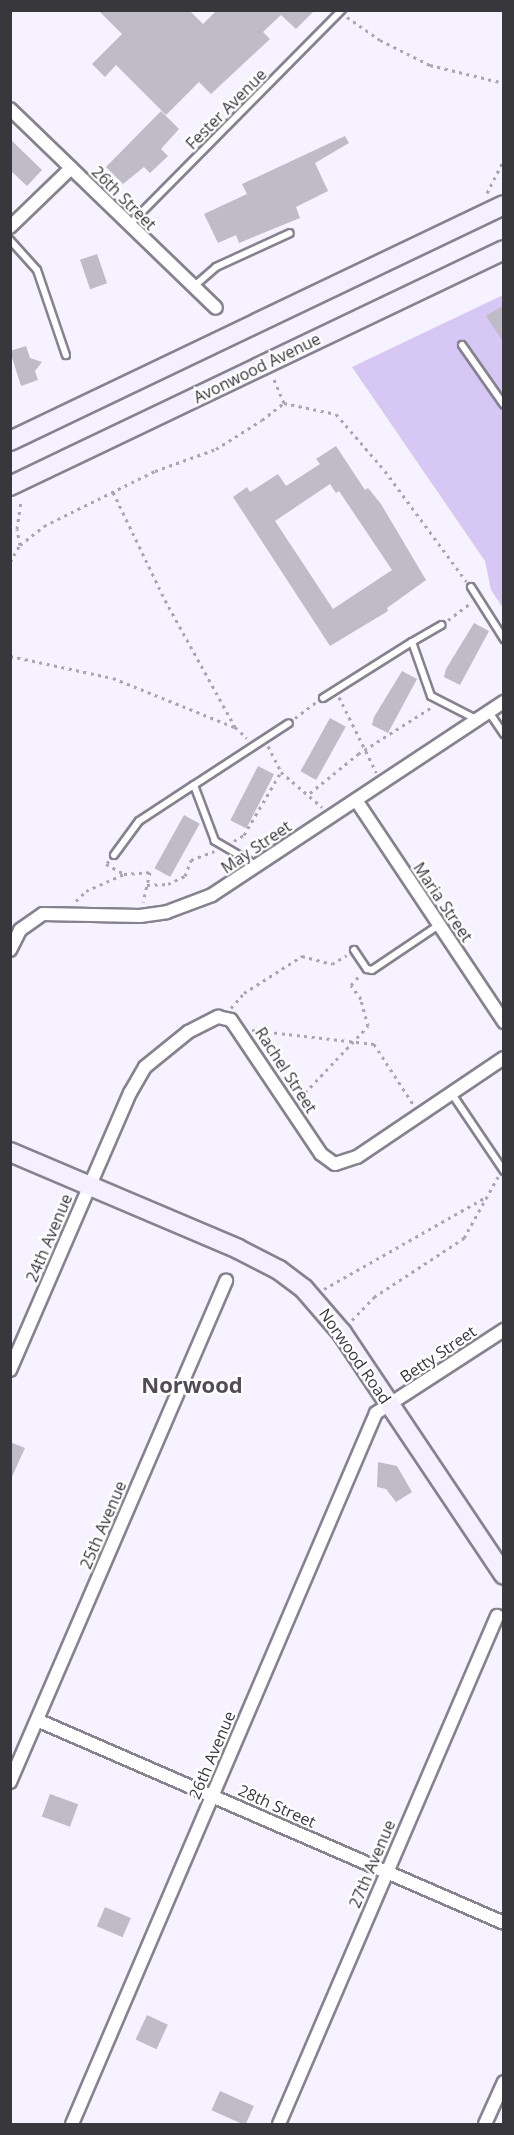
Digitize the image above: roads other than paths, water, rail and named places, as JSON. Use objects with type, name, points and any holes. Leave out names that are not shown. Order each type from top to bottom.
[{"type":"main road","points":[[10,441],[504,206]]},
{"type":"main road","name":"Avonwood Avenue","points":[[10,486],[504,250]]},
{"type":"main road","name":"Norwood Road","points":[[10,1152],[238,1249],[285,1275],[334,1322],[504,1575]]},
{"type":"street","name":"26th Street","points":[[10,109],[192,288],[216,308]]},
{"type":"street","points":[[10,227],[71,168]]},
{"type":"street","name":"May Street","points":[[10,950],[20,930],[43,914],[141,916],[167,912],[212,895],[504,702]]},
{"type":"street","name":"Maria Street","points":[[356,800],[439,925],[499,1007],[504,1022]]},
{"type":"street","name":"Rachel Street","points":[[89,1185],[145,1066],[188,1032],[224,1016],[242,1033],[321,1154],[335,1164],[357,1157],[504,1058]]},
{"type":"street","name":"24th Avenue","points":[[10,1370],[89,1185]]},
{"type":"street","name":"25th Avenue","points":[[10,1782],[226,1281]]},
{"type":"street","name":"Betty Street","points":[[390,1405],[504,1330]]},
{"type":"street","name":"26th Avenue","points":[[72,2124],[376,1413],[390,1405]]},
{"type":"street","name":"27th Avenue","points":[[279,2124],[497,1616]]},
{"type":"street","name":"28th Street","points":[[37,1720],[504,1923]]},
{"type":"street","points":[[485,2124],[504,2082]]},
{"type":"lane","name":"Fester Avenue","points":[[129,226],[340,11]]},
{"type":"lane","points":[[192,288],[216,267],[290,233]]},
{"type":"lane","points":[[10,240],[37,270],[66,355]]},
{"type":"lane","points":[[462,345],[504,405]]},
{"type":"lane","points":[[471,587],[504,639]]},
{"type":"lane","points":[[322,698],[442,625]]},
{"type":"lane","points":[[412,642],[431,696],[477,719]]},
{"type":"lane","points":[[489,712],[504,734]]},
{"type":"lane","points":[[114,855],[139,820],[289,723]]},
{"type":"lane","points":[[194,785],[214,841],[256,865]]},
{"type":"lane","points":[[354,951],[367,969],[374,968],[439,925]]},
{"type":"lane","points":[[452,1094],[503,1171]]},
{"type":"district","name":"Norwood","points":[[192,1385]]}]
